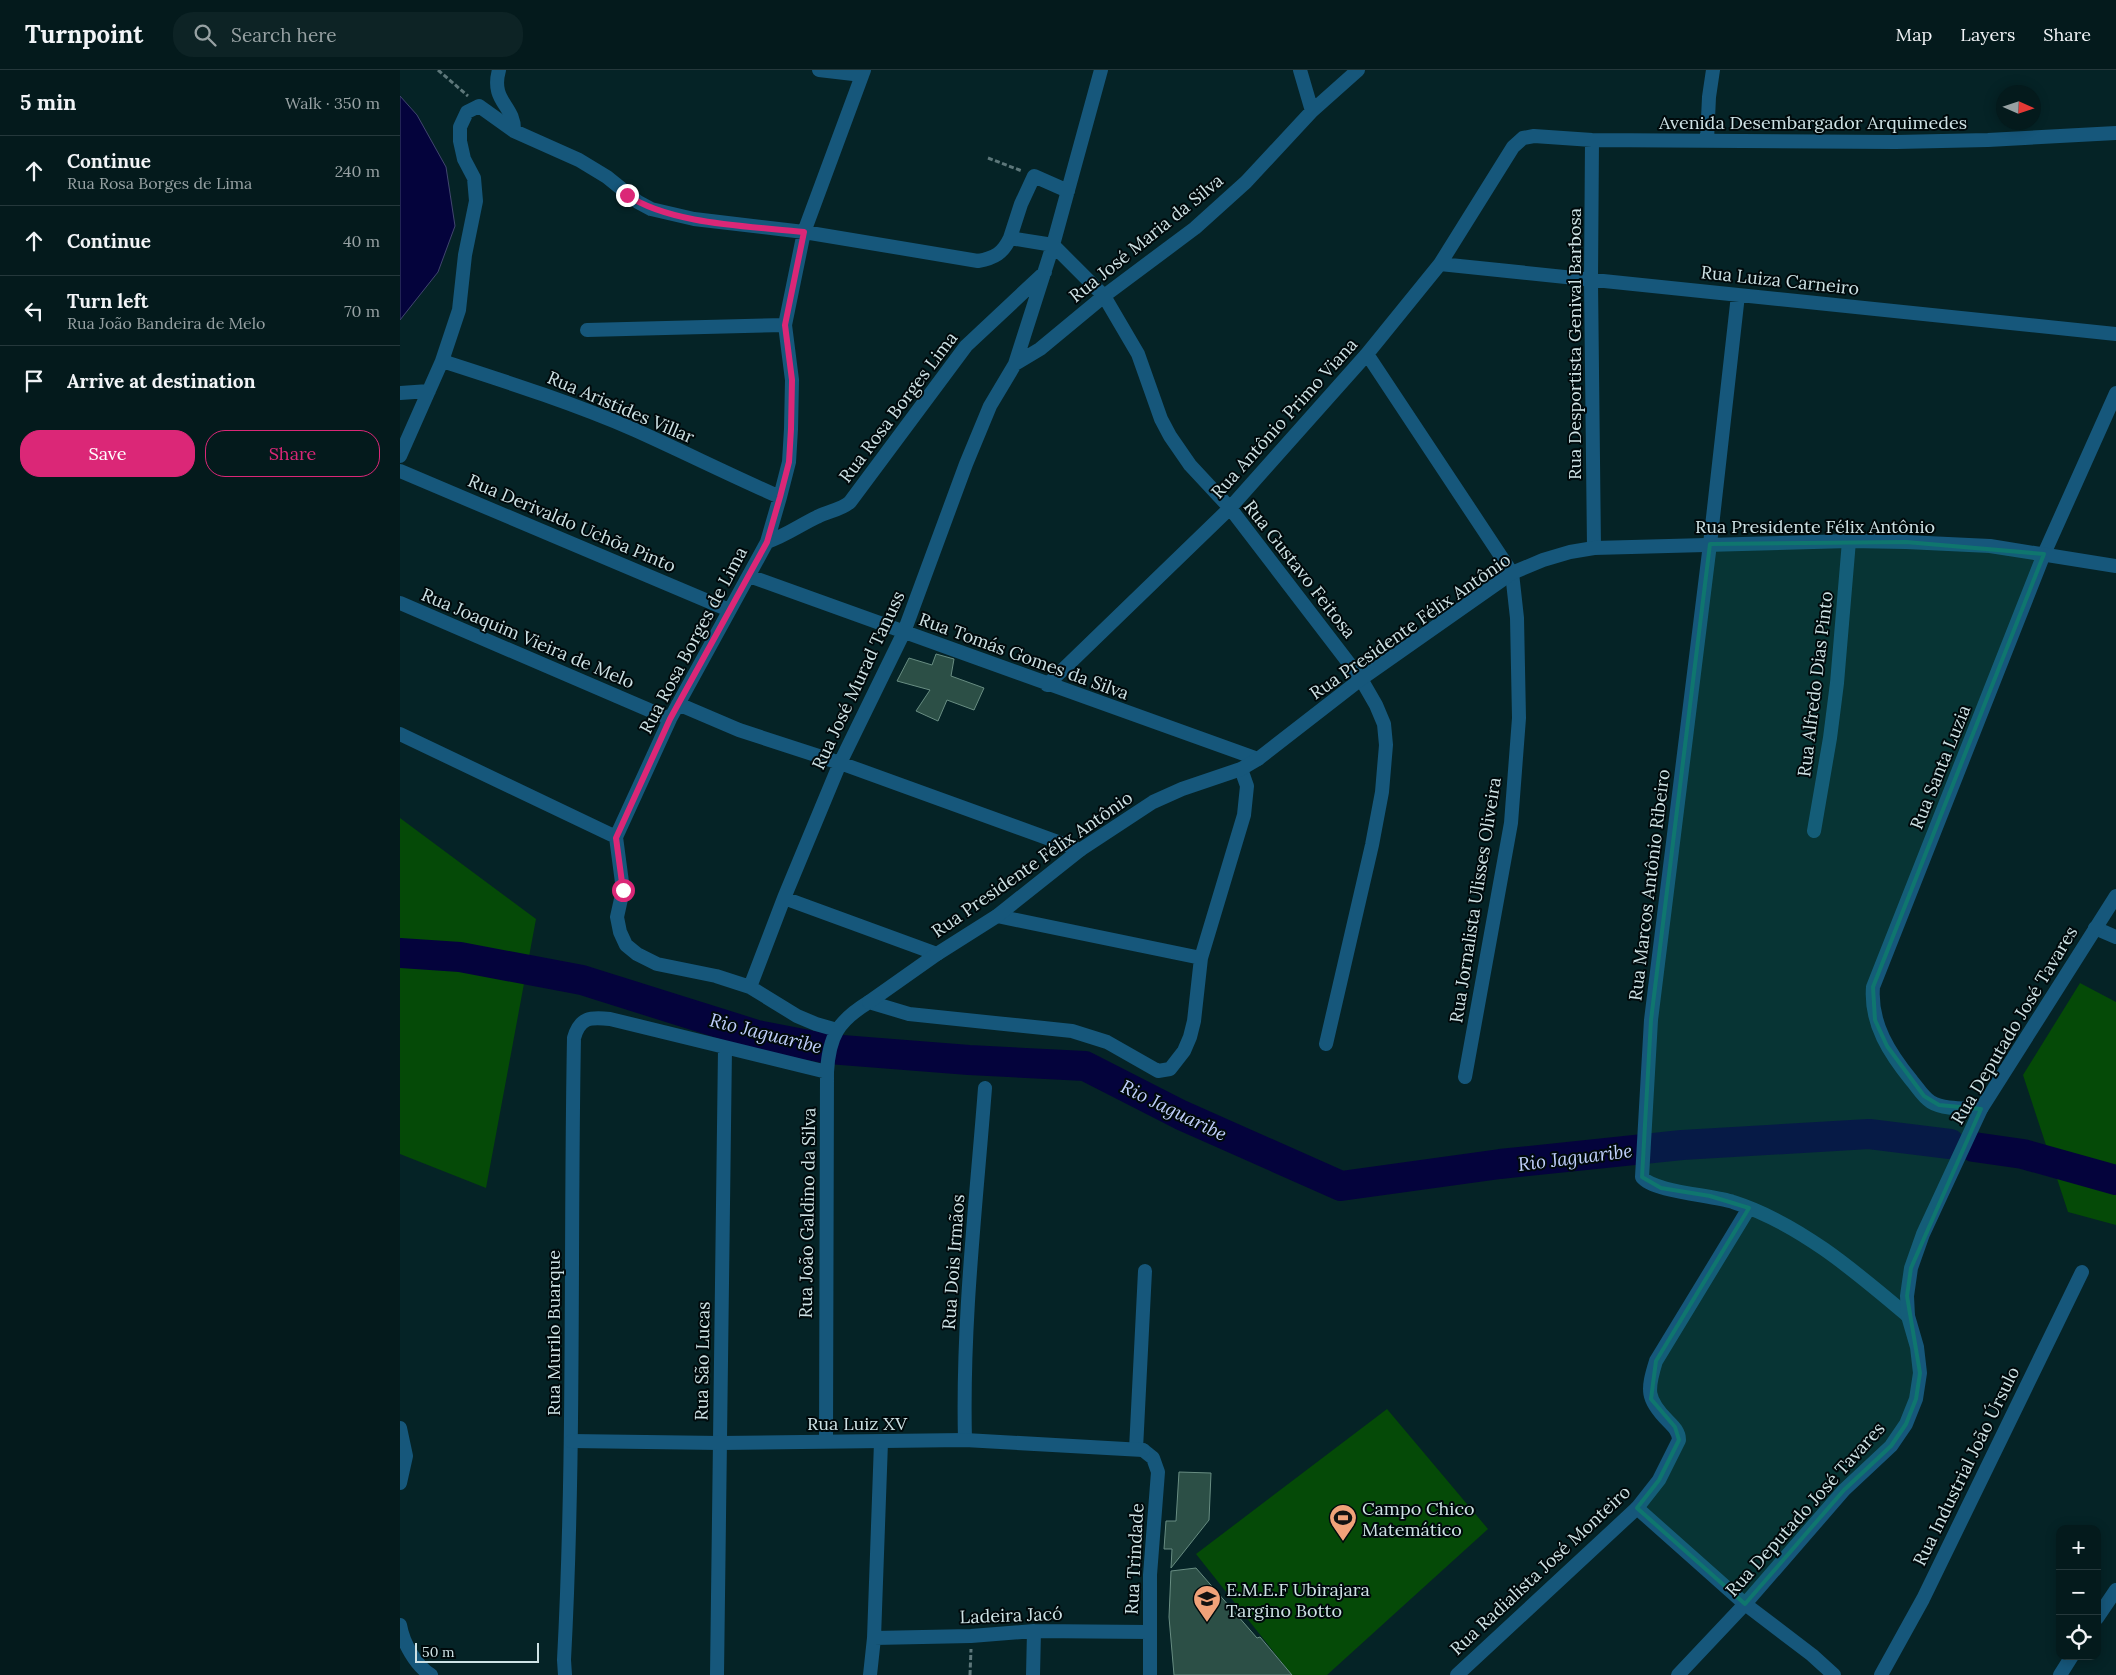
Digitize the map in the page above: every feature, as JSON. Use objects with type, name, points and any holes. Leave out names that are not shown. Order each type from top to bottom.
[{"type":"street","points":[[499,70],[497,91],[500,100],[514,120],[514,131]]},
{"type":"street","points":[[819,70],[863,73]]},
{"type":"street","name":"Rua José Murad Tanuss","points":[[750,987],[784,898],[840,763],[904,632],[990,406],[1015,364],[1054,245],[1101,70]]},
{"type":"street","points":[[1300,70],[1312,111]]},
{"type":"street","name":"Rua José Maria da Silva","points":[[1015,364],[1040,349],[1104,296],[1195,228],[1246,182],[1312,111],[1358,70]]},
{"type":"street","points":[[1707,140],[1709,96],[1713,70]]},
{"type":"street","name":"Rua Rosa Borges de Lima","points":[[616,838],[670,719],[767,542],[789,462],[792,380],[785,325],[804,232],[863,73]]},
{"type":"street","points":[[400,456],[442,361],[459,310],[464,255],[476,201],[474,178],[464,159],[460,141],[460,127],[467,112],[479,106],[514,131],[579,160],[607,177],[638,202],[651,209],[720,223],[804,232],[978,260],[991,259],[1001,254],[1010,238],[1021,204],[1034,176],[1068,191]]},
{"type":"street","name":"Avenida Desembargador Arquimedes","points":[[1513,147],[1523,138],[1534,136],[1592,140],[1906,142],[1988,140],[2116,133]]},
{"type":"street","name":"Rua Desportista Genival Barbosa","points":[[1592,140],[1591,281],[1594,548]]},
{"type":"street","name":"Rua Antônio Primo Viana","points":[[1047,685],[1230,508],[1367,354],[1440,264],[1513,147]]},
{"type":"street","points":[[1010,238],[1054,245]]},
{"type":"street","name":"Rua Gustavo Feitosa","points":[[1054,245],[1104,296],[1138,354],[1161,419],[1170,436],[1190,465],[1230,508],[1361,679],[1376,704],[1384,724],[1386,745],[1382,792],[1370,854],[1326,1044]]},
{"type":"street","name":"Rua Luiza Carneiro","points":[[1440,264],[2116,334]]},
{"type":"street","name":"Rua Rosa Borges Lima","points":[[767,542],[791,532],[816,517],[845,507],[966,346],[1045,271]]},
{"type":"street","name":"Rua Marcos Antônio Ribeiro","points":[[1738,295],[1710,544],[1651,1020],[1642,1177],[1649,1184],[1661,1188],[1710,1196],[1749,1208],[1788,1226],[1872,1286],[1908,1316]]},
{"type":"street","points":[[587,330],[785,325]]},
{"type":"street","name":"Rua Jornalista Ulisses Oliveira","points":[[1367,354],[1512,573],[1517,618],[1519,718],[1510,823],[1465,1077]]},
{"type":"street","name":"Rua Aristides Villar","points":[[442,361],[530,389],[588,411],[635,430],[780,497]]},
{"type":"street","points":[[400,393],[429,391]]},
{"type":"street","name":"Rua Santa Luzia","points":[[1981,1109],[1939,1105],[1931,1102],[1924,1096],[1887,1046],[1875,1020],[1872,1001],[1873,987],[2044,554],[2116,392]]},
{"type":"street","name":"Rua Derivaldo Uchõa Pinto","points":[[400,471],[729,610]]},
{"type":"street","name":"Rua Presidente Félix Antônio","points":[[869,1002],[936,954],[998,916],[1080,850],[1153,802],[1182,789],[1241,769],[1258,759],[1361,679],[1512,573],[1543,560],[1594,548],[1849,541],[1990,546],[2116,566]]},
{"type":"street","name":"Rua Alfredo Dias Pinto","points":[[1814,831],[1830,738],[1837,683],[1849,541]]},
{"type":"street","name":"Rua Tomás Gomes da Silva","points":[[749,576],[1047,685],[1258,759]]},
{"type":"street","name":"Rua Joaquim Vieira de Melo","points":[[400,603],[670,719]]},
{"type":"street","points":[[678,704],[739,730],[840,763],[1080,850]]},
{"type":"street","points":[[400,734],[616,838],[623,890],[617,917],[620,932],[626,945],[637,954],[657,964],[716,976],[750,987],[797,1016],[835,1034],[859,1008],[869,1002],[909,1014],[1072,1031],[1107,1042],[1158,1071],[1164,1071],[1176,1063],[1190,1037],[1194,1021],[1201,958],[1244,814],[1247,786],[1241,769]]},
{"type":"street","name":"Rua Deputado José Tavares","points":[[1678,1675],[1745,1604],[1844,1490],[1891,1446],[1906,1424],[1916,1399],[1920,1373],[1917,1347],[1908,1316],[1907,1296],[1911,1268],[1923,1234],[1981,1109],[2116,896]]},
{"type":"street","points":[[784,898],[936,954]]},
{"type":"street","points":[[998,916],[1201,958]]},
{"type":"street","points":[[2095,928],[2116,937]]},
{"type":"street","name":"Rua Murilo Buarque","points":[[566,1675],[564,1660],[572,1441],[574,1038],[577,1028],[582,1022],[598,1018],[610,1019],[725,1048]]},
{"type":"street","name":"Rua João Galdino da Silva","points":[[826,1441],[828,1067],[835,1034]]},
{"type":"street","points":[[725,1048],[828,1067]]},
{"type":"street","name":"Rua São Lucas","points":[[717,1675],[725,1048]]},
{"type":"street","name":"Rua Dois Irmãos","points":[[964,1440],[967,1307],[985,1088]]},
{"type":"street","name":"Rua Radialista José Monteiro","points":[[1457,1675],[1637,1508],[1659,1480],[1679,1440],[1679,1434],[1655,1408],[1650,1399],[1650,1386],[1656,1361],[1749,1208]]},
{"type":"street","points":[[1140,1450],[1145,1272]]},
{"type":"street","name":"Rua Industrial João Úrsulo","points":[[1881,1675],[1923,1599],[2082,1272]]},
{"type":"street","points":[[400,1428],[406,1456],[400,1482]]},
{"type":"street","name":"Rua Luiz XV","points":[[572,1441],[720,1443],[964,1440],[1140,1450]]},
{"type":"street","points":[[870,1675],[874,1638],[881,1442]]},
{"type":"street","name":"Rua Trindade","points":[[1140,1450],[1153,1458],[1158,1472],[1152,1538],[1149,1632],[1150,1675]]},
{"type":"street","points":[[1637,1508],[1745,1604],[1812,1655],[1834,1675]]},
{"type":"street","points":[[2099,1615],[2116,1590]]},
{"type":"street","points":[[400,1625],[414,1658],[426,1672],[432,1675]]},
{"type":"street","points":[[1033,1675],[1034,1631]]},
{"type":"street","name":"Ladeira Jacó","points":[[874,1638],[971,1636],[1034,1631],[1149,1632]]},
{"type":"street","points":[[2060,1675],[2069,1660]]},
{"type":"path","points":[[438,70],[479,106]]},
{"type":"path","points":[[988,158],[1034,176]]},
{"type":"path","points":[[970,1675],[971,1636]]},
{"type":"highlighted area","points":[[1906,542],[2044,554],[1873,987],[1875,1020],[1887,1046],[1924,1096],[1939,1105],[1981,1109],[1911,1268],[1907,1296],[1920,1373],[1916,1399],[1906,1424],[1891,1446],[1844,1490],[1745,1604],[1637,1508],[1659,1480],[1679,1440],[1675,1427],[1651,1399],[1656,1361],[1749,1208],[1710,1196],[1661,1188],[1642,1177],[1651,1020],[1710,544]]},
{"type":"green space","points":[[400,818],[536,919],[486,1188],[400,1154]]},
{"type":"green space","points":[[2080,983],[2116,1002],[2116,1225],[2068,1212],[2023,1075]]},
{"type":"green space","name":"Campo Chico Matemático","points":[[1387,1409],[1488,1529],[1327,1675],[1292,1675],[1196,1554]]},
{"type":"shaded area","points":[[400,96],[417,115],[446,167],[455,226],[438,272],[400,320]]},
{"type":"building","points":[[936,654],[954,659],[951,676],[984,688],[974,710],[947,700],[938,721],[916,711],[930,690],[897,681],[909,658],[932,665]]},
{"type":"building","points":[[1179,1472],[1211,1473],[1209,1520],[1171,1568],[1172,1549],[1164,1549],[1166,1521],[1176,1521]]},
{"type":"building","name":"E.M.E.F Ubirajara Targino Botto","points":[[1196,1568],[1257,1638],[1260,1637],[1292,1675],[1174,1675],[1169,1617],[1171,1571]]},
{"type":"waterway","name":"Rio Jaguaribe","points":[[400,953],[460,957],[582,980],[757,1035],[829,1049],[969,1060],[1085,1066],[1181,1115],[1341,1186],[1500,1164],[1682,1145],[1869,1134],[1950,1144]]},
{"type":"waterway","name":"Rio Jaguaribe","points":[[1974,1147],[2023,1154],[2116,1180]]},
{"type":"place","name":"Campo Chico Matemático","points":[[1343,1542]]},
{"type":"place","name":"E.M.E.F Ubirajara Targino Botto","points":[[1207,1623]]},
{"type":"route","points":[[623,890],[622,871],[616,838],[670,719],[767,542],[780,497],[789,462],[791,429],[792,380],[785,325],[804,232],[694,219],[651,209],[627,195]]}]
